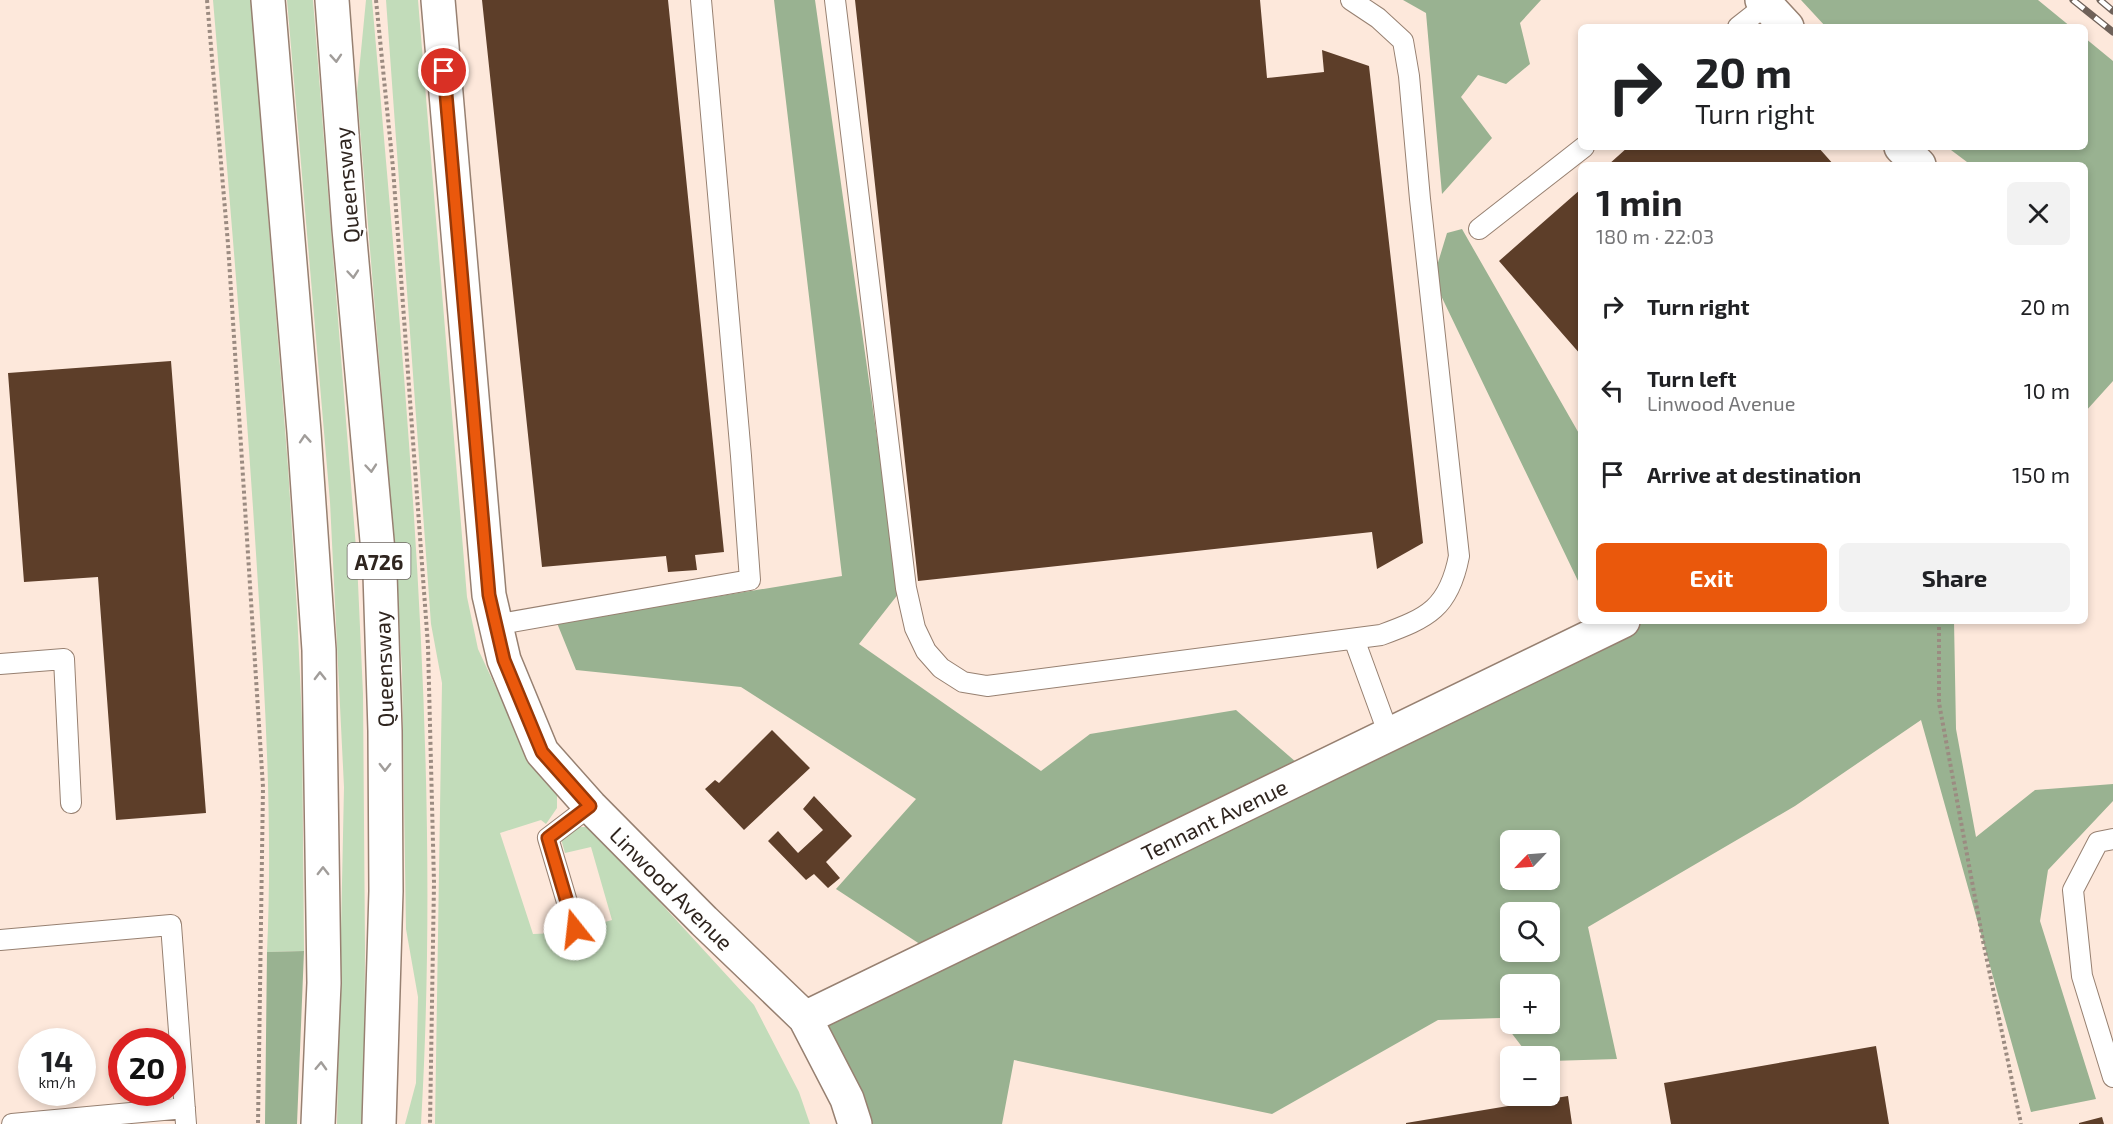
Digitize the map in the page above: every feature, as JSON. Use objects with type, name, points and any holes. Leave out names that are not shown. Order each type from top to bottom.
[{"type":"main road","name":"A726","points":[[268,0],[304,432],[319,650],[324,983],[318,1124]]},
{"type":"main road","name":"Queensway","points":[[332,0],[380,574],[385,731],[386,891],[379,1124]]},
{"type":"main road","name":"Linwood Avenue","points":[[438,0],[489,595],[494,625],[504,660],[542,752],[590,806],[704,921],[805,1018],[847,1099],[855,1124]]},
{"type":"main road","points":[[1904,150],[1915,162]]},
{"type":"main road","name":"Tennant Avenue","points":[[805,1018],[1617,624]]},
{"type":"lane","points":[[494,625],[750,580],[701,0]]},
{"type":"lane","points":[[835,0],[906,588],[915,628],[926,651],[941,668],[963,682],[987,686],[1381,635],[1414,623],[1446,596],[1455,577],[1459,556],[1409,76],[1403,41],[1378,18],[1351,0]]},
{"type":"lane","points":[[1744,24],[1772,11]]},
{"type":"lane","points":[[1479,229],[1580,150]]},
{"type":"lane","points":[[1354,639],[1389,735]]},
{"type":"lane","points":[[0,664],[64,659],[71,803]]},
{"type":"lane","points":[[575,929],[548,838],[590,806]]},
{"type":"lane","points":[[2113,839],[2098,842],[2073,890],[2082,976],[2113,1077]]},
{"type":"lane","points":[[0,940],[171,925],[185,1116],[12,1124]]},
{"type":"path","points":[[207,0],[228,244],[263,787],[258,1124]]},
{"type":"path","points":[[1939,624],[1939,703],[1983,940],[2021,1124]]},
{"type":"green space","points":[[213,0],[251,0],[297,610],[302,721],[304,951],[267,952],[269,808],[263,664],[242,355]]},
{"type":"green space","points":[[287,0],[313,0],[357,561],[363,694],[364,1124],[337,1124],[344,787],[330,502]]},
{"type":"green space","points":[[366,0],[372,0],[396,280],[417,561],[424,702],[427,983],[421,1124],[405,1124],[416,1083],[418,997],[406,929],[402,670],[395,552],[357,92]]},
{"type":"green space","points":[[386,0],[418,0],[467,597],[478,649],[532,765],[557,794],[557,808],[546,824],[541,820],[500,833],[533,934],[557,933],[563,944],[590,937],[587,927],[612,920],[591,847],[565,853],[561,839],[580,827],[591,827],[754,1005],[799,1092],[810,1124],[435,1124],[442,683],[431,624]]},
{"type":"green space","points":[[774,0],[815,0],[899,593],[859,644],[1041,771],[1090,734],[1236,710],[1319,782],[1638,624],[1954,624],[1956,729],[1976,837],[2035,790],[2113,784],[2113,801],[2048,870],[2040,921],[2096,1099],[2031,1112],[1921,720],[1795,806],[1588,927],[1617,1059],[1560,1061],[1560,1046],[1521,1046],[1512,1034],[1560,1034],[1560,974],[1500,974],[1500,1018],[1438,1020],[1272,1114],[1014,1060],[1002,1124],[855,1124],[805,1018],[935,954],[836,889],[916,799],[741,687],[576,670],[557,623],[842,576]]},
{"type":"green space","points":[[1403,0],[1541,0],[1520,23],[1530,64],[1506,84],[1478,75],[1461,97],[1492,138],[1442,194],[1426,13]]},
{"type":"green space","points":[[1801,0],[2038,0],[2067,24],[1823,24]]},
{"type":"green space","points":[[2088,40],[2113,61],[2113,381],[2088,409],[2088,162],[1967,162],[1951,150],[2088,150]]},
{"type":"green space","points":[[1462,229],[1578,432],[1578,581],[1433,279],[1447,233]]},
{"type":"green space","points":[[304,951],[297,1124],[265,1124],[267,952]]},
{"type":"building","points":[[482,0],[668,0],[724,552],[695,555],[697,570],[668,572],[666,556],[542,567]]},
{"type":"building","points":[[855,0],[1260,0],[1267,78],[1324,72],[1322,50],[1369,66],[1423,543],[1377,569],[1372,532],[918,581]]},
{"type":"building","points":[[1625,150],[1821,150],[1831,162],[1611,162]]},
{"type":"building","points":[[1578,192],[1578,352],[1499,261]]},
{"type":"building","points":[[171,361],[206,813],[116,820],[98,577],[24,582],[8,373]]},
{"type":"building","points":[[772,730],[810,768],[744,830],[705,789],[715,780],[719,783]]},
{"type":"building","points":[[814,796],[852,836],[826,862],[840,878],[828,888],[814,874],[806,880],[768,841],[778,831],[798,853],[823,830],[803,809]]},
{"type":"building","points":[[1876,1046],[1889,1124],[1671,1124],[1664,1083]]},
{"type":"building","points":[[1568,1096],[1572,1124],[1406,1124],[1508,1106],[1560,1106],[1560,1097]]},
{"type":"building","points":[[2102,1117],[2104,1124],[2079,1124],[2079,1123]]},
{"type":"railway","points":[[2073,0],[2113,32]]},
{"type":"railway","points":[[2100,0],[2113,11]]},
{"type":"route","points":[[444,71],[489,595],[494,625],[504,660],[542,752],[590,806],[548,838],[575,929]]}]
